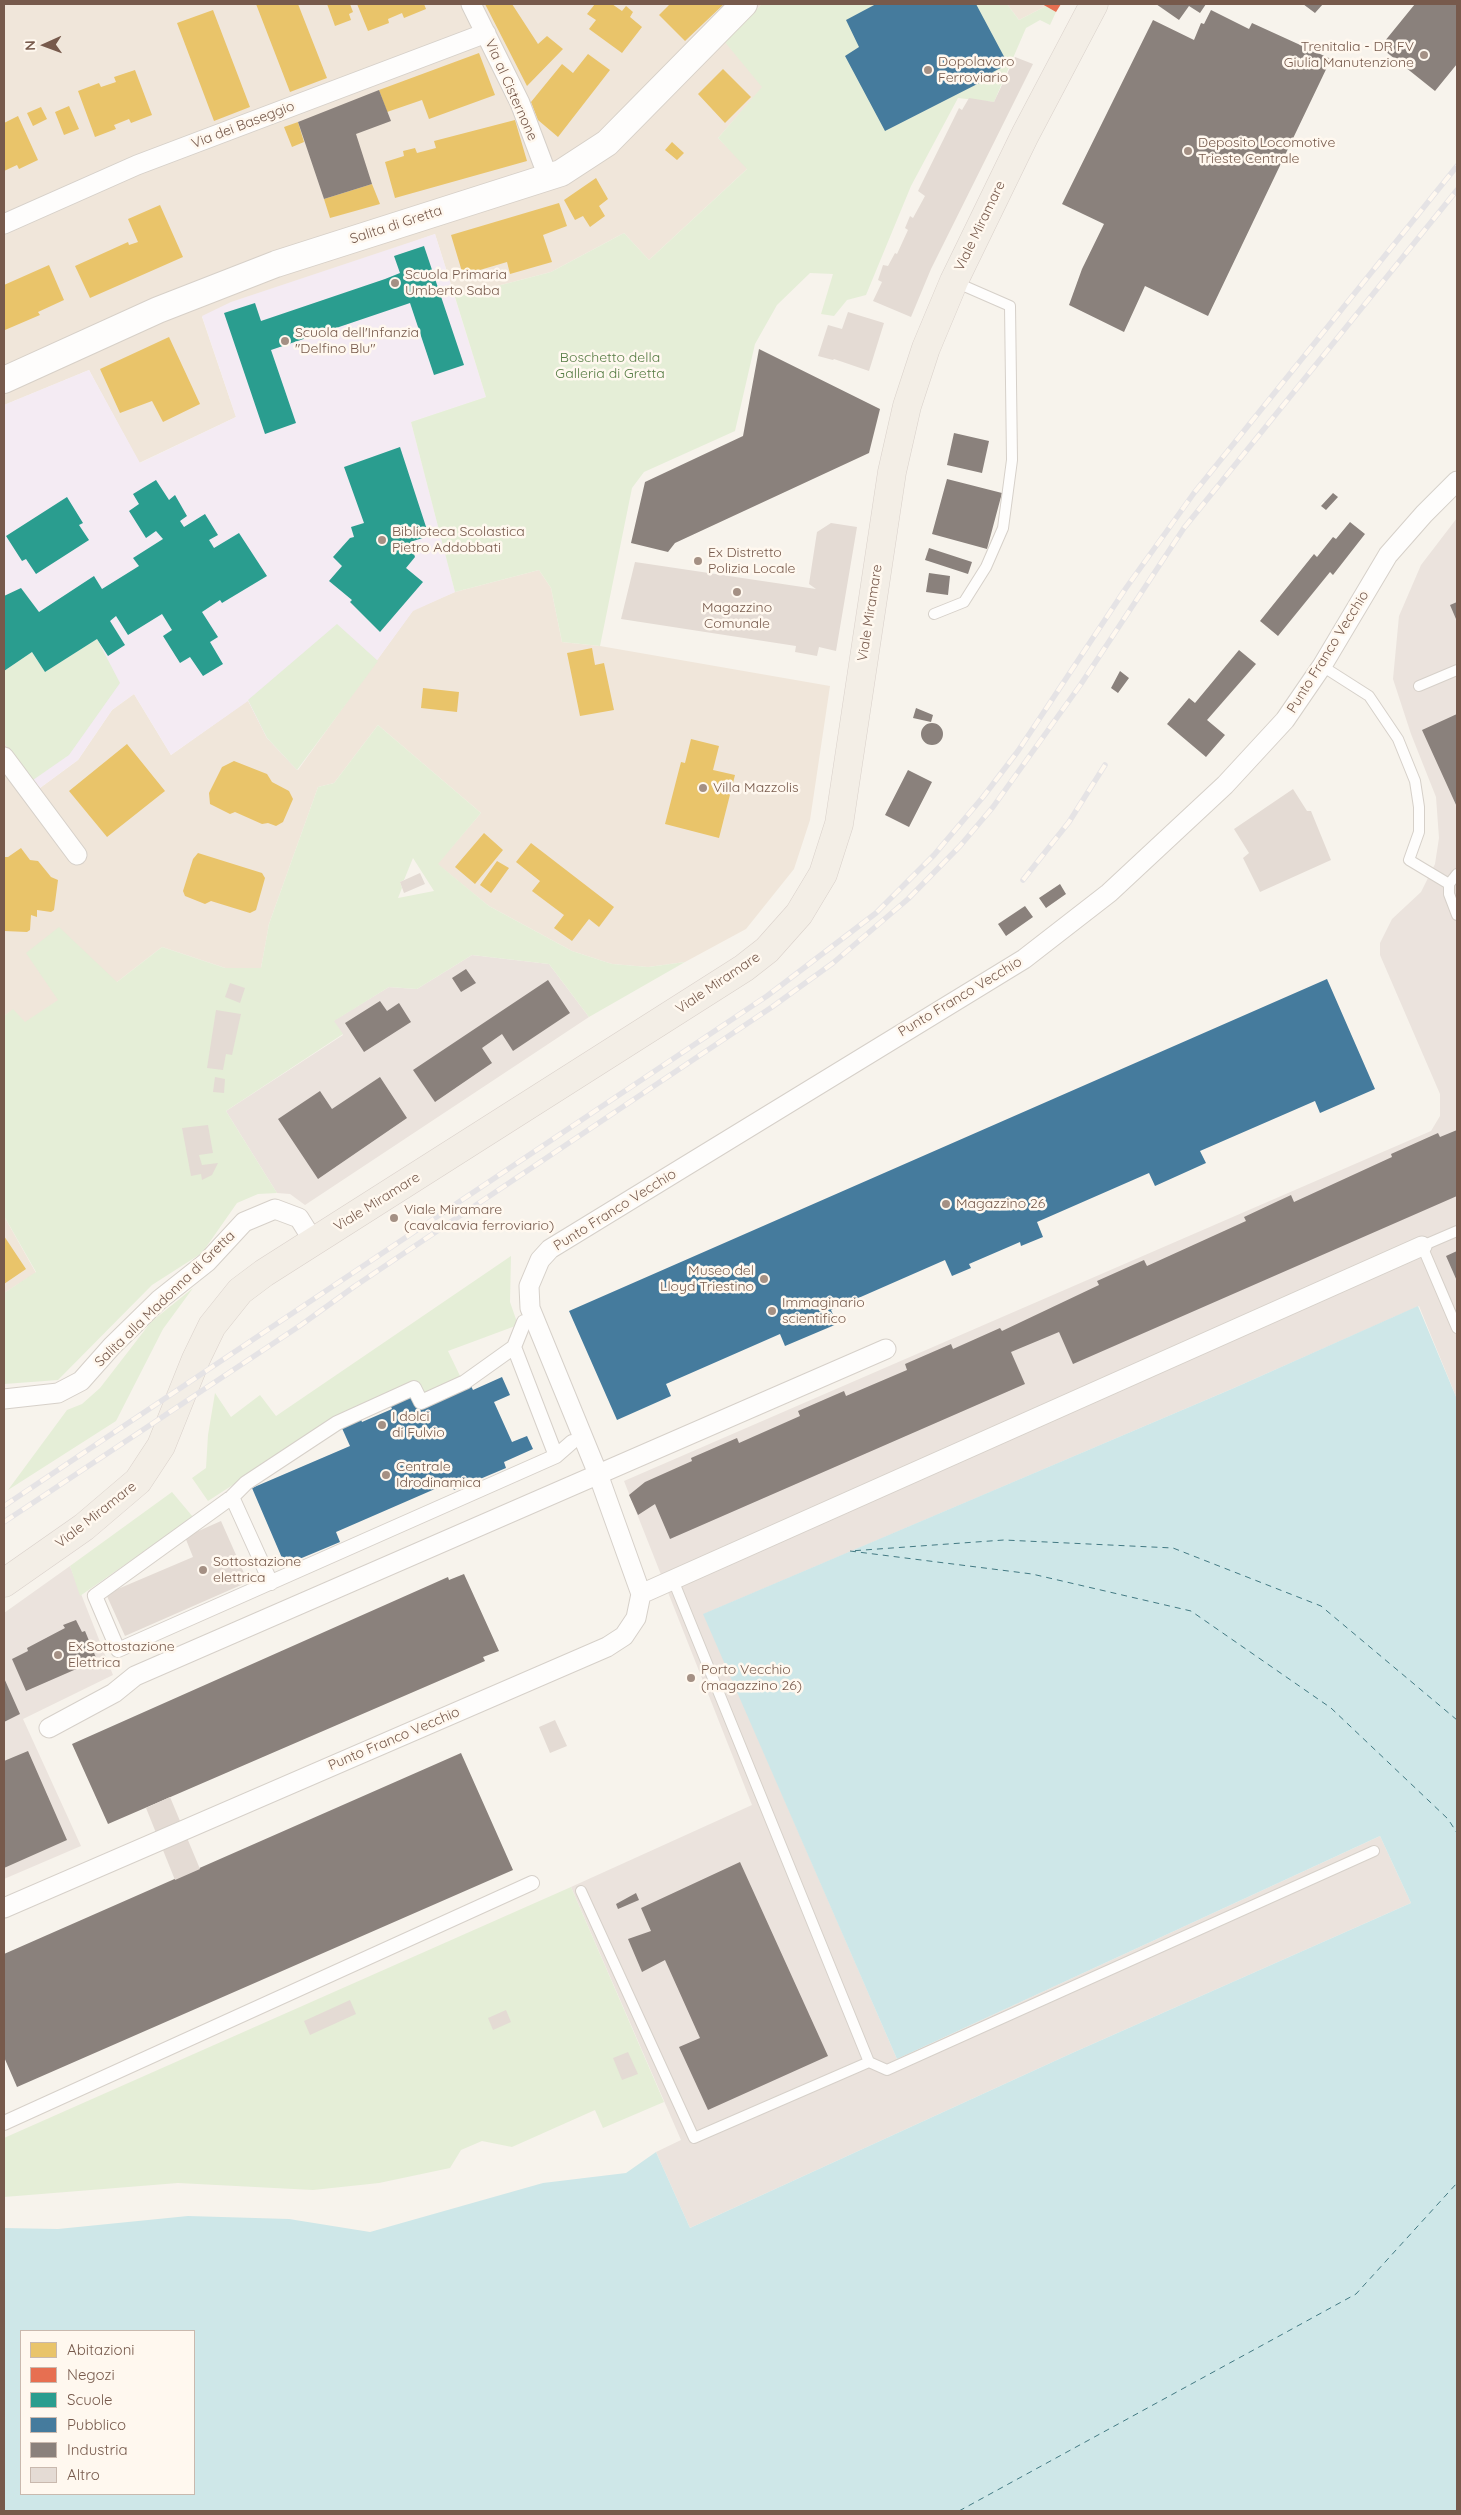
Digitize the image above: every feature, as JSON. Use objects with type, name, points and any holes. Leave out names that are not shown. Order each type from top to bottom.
[{"type":"main road","name":"Salita di Gretta","points":[[4,380],[158,310],[276,264],[561,173],[607,143],[744,4]]},
{"type":"main road","name":"Viale Miramare","points":[[4,1583],[84,1527],[138,1481],[161,1446],[196,1359],[212,1326],[224,1308],[240,1291],[264,1273],[744,968],[768,950],[804,908],[823,874],[839,824],[896,448],[926,348],[954,281],[1025,134],[1094,4]]},
{"type":"street","name":"Via al Cisternone","points":[[471,4],[520,103],[548,177]]},
{"type":"street","name":"Via dei Baseggio","points":[[4,224],[137,165],[486,33]]},
{"type":"street","name":"Punto Franco Vecchio","points":[[4,1908],[607,1647],[624,1636],[636,1618],[641,1594],[598,1474],[530,1308],[529,1286],[540,1260],[559,1244],[1024,959],[1109,893],[1225,785],[1285,720],[1322,666],[1388,555],[1424,514],[1457,482]]},
{"type":"street","points":[[4,757],[77,855]]},
{"type":"street","name":"Salita alla Madonna di Gretta","points":[[4,1399],[58,1392],[80,1381],[112,1346],[159,1300],[207,1262],[244,1222],[275,1209],[299,1218],[314,1242]]},
{"type":"street","points":[[641,1594],[1422,1246]]},
{"type":"street","points":[[524,1322],[514,1348],[465,1382],[421,1402],[414,1388],[337,1423],[246,1483],[232,1497],[204,1512],[95,1596],[118,1650],[556,1456],[572,1442]]},
{"type":"street","points":[[514,1348],[556,1456]]},
{"type":"street","points":[[49,1728],[114,1693],[135,1676],[886,1349]]},
{"type":"street","points":[[232,1497],[271,1583]]},
{"type":"street","points":[[4,2123],[532,1883]]},
{"type":"lane","points":[[934,614],[964,602],[986,567],[1003,528],[1012,460],[1010,306],[954,281]]},
{"type":"lane","points":[[1322,666],[1369,696],[1398,740],[1415,781],[1419,807],[1419,832],[1409,860],[1449,884]]},
{"type":"lane","points":[[1419,686],[1457,670]]},
{"type":"lane","points":[[1457,874],[1449,884],[1449,894],[1457,915]]},
{"type":"lane","points":[[1457,1231],[1422,1246],[1457,1328]]},
{"type":"lane","points":[[673,1580],[869,2062],[887,2070],[1374,1851]]},
{"type":"lane","points":[[581,1891],[694,2138],[869,2062]]},
{"type":"shaded area","points":[[4,4],[762,4],[725,41],[763,87],[718,138],[748,168],[649,260],[624,233],[551,272],[455,297],[435,234],[202,317],[236,417],[139,463],[89,370],[4,405]]},
{"type":"shaded area","points":[[1007,4],[1061,4],[1056,12],[1046,6],[1019,20]]},
{"type":"shaded area","points":[[435,234],[486,397],[411,422],[455,592],[413,611],[297,770],[267,738],[248,701],[171,755],[134,694],[112,710],[78,760],[40,788],[4,743],[4,405],[89,370],[140,463],[236,417],[202,316],[231,302]]},
{"type":"shaded area","points":[[1457,518],[1457,1399],[1419,1306],[1234,1388],[704,1614],[897,2059],[1380,1836],[1411,1903],[1070,2054],[690,2228],[656,2152],[681,2140],[571,1887],[752,1805],[624,1481],[1431,1131],[1440,1116],[1440,1094],[1380,955],[1380,943],[1392,919],[1421,892],[1435,864],[1439,838],[1436,797],[1411,734],[1393,679],[1399,616],[1421,565]]},
{"type":"shaded area","points":[[539,570],[551,588],[562,642],[600,646],[830,686],[810,820],[794,869],[746,929],[685,962],[648,967],[612,964],[572,951],[489,906],[437,864],[481,813],[378,725],[334,783],[318,787],[269,924],[261,968],[225,968],[162,947],[117,982],[59,1000],[25,1023],[13,1010],[4,1016],[4,743],[40,788],[78,760],[112,710],[134,694],[171,755],[248,700],[267,738],[298,770],[413,610],[455,592]]},
{"type":"shaded area","points":[[472,955],[549,964],[589,1017],[305,1205],[290,1194],[277,1193],[226,1111],[343,1035],[333,1021],[389,987],[417,989]]},
{"type":"shaded area","points":[[4,1216],[36,1273],[4,1293]]},
{"type":"shaded area","points":[[70,1566],[113,1675],[23,1719],[81,1846],[4,1879],[4,1613]]},
{"type":"green space","name":"Boschetto della Galleria di Gretta","points":[[762,4],[1007,4],[1019,20],[1046,6],[1056,12],[1050,25],[1040,20],[1026,28],[994,102],[958,98],[911,186],[866,295],[847,300],[834,316],[821,314],[833,274],[810,273],[777,305],[755,344],[735,431],[644,472],[632,488],[600,646],[562,642],[551,588],[539,570],[455,592],[411,422],[486,397],[455,297],[551,272],[624,233],[649,260],[747,169],[718,138],[762,87],[724,41]]},
{"type":"green space","points":[[337,624],[378,661],[297,770],[267,738],[248,700]]},
{"type":"green space","points":[[97,639],[120,683],[69,755],[33,780],[4,743],[4,671],[32,652],[45,672]]},
{"type":"green space","points":[[378,725],[481,813],[438,864],[489,906],[572,951],[612,964],[648,967],[685,962],[589,1017],[549,964],[472,955],[417,989],[389,987],[334,1021],[343,1034],[226,1111],[277,1193],[258,1194],[237,1203],[202,1253],[152,1285],[58,1380],[4,1384],[4,1293],[36,1272],[4,1216],[4,1016],[13,1009],[25,1022],[58,1000],[26,953],[59,927],[117,982],[162,947],[225,968],[261,968],[269,924],[318,787],[334,783]],"holes":[[[413,858],[434,891],[398,898],[402,888],[400,882],[404,880]]]},
{"type":"green space","points":[[511,1256],[510,1302],[518,1325],[448,1351],[461,1378],[423,1397],[338,1417],[208,1501],[192,1478],[206,1468],[208,1435],[215,1393],[231,1417],[260,1395],[276,1416]]},
{"type":"green space","points":[[193,1288],[163,1329],[116,1421],[8,1490],[67,1410],[82,1404],[100,1388],[151,1322]]},
{"type":"green space","points":[[172,1492],[193,1517],[80,1596],[70,1566]]},
{"type":"green space","points":[[571,1887],[664,2102],[603,2128],[595,2110],[512,2147],[482,2141],[461,2150],[450,2168],[379,2183],[313,2190],[178,2183],[4,2197],[4,2138]]},
{"type":"water","points":[[1418,1306],[1457,1399],[1457,2511],[4,2511],[4,2228],[58,2229],[188,2216],[289,2219],[370,2232],[543,2183],[626,2173],[656,2152],[690,2228],[1070,2054],[1411,1903],[1380,1836],[897,2059],[703,1614],[1234,1388]]},
{"type":"building: Abitazioni","points":[[256,4],[298,4],[327,78],[290,92]]},
{"type":"building: Abitazioni","points":[[327,4],[350,4],[353,12],[349,14],[351,20],[335,26]]},
{"type":"building: Abitazioni","points":[[357,4],[424,4],[426,9],[404,18],[402,13],[388,19],[389,23],[368,31]]},
{"type":"building: Abitazioni","points":[[485,4],[512,4],[538,44],[547,36],[563,49],[527,86]]},
{"type":"building: Abitazioni","points":[[595,4],[612,4],[622,11],[626,6],[633,12],[630,17],[642,27],[622,53],[589,29],[596,20],[587,14]]},
{"type":"building: Abitazioni","points":[[667,4],[724,4],[685,41],[659,15],[669,5]]},
{"type":"building: Abitazioni","points":[[213,10],[250,107],[214,121],[177,23]]},
{"type":"building: Abitazioni","points":[[479,53],[495,95],[429,119],[422,100],[387,112],[379,90]]},
{"type":"building: Abitazioni","points":[[588,54],[610,70],[558,137],[538,120],[531,102],[562,64],[573,73]]},
{"type":"building: Abitazioni","points":[[723,69],[751,97],[725,123],[698,94]]},
{"type":"building: Abitazioni","points":[[135,70],[152,115],[131,123],[129,119],[114,125],[116,129],[95,137],[78,91],[99,83],[101,87],[116,82],[114,77]]},
{"type":"building: Abitazioni","points":[[69,106],[79,129],[64,135],[55,112]]},
{"type":"building: Abitazioni","points":[[41,107],[47,119],[33,126],[27,113]]},
{"type":"building: Abitazioni","points":[[18,116],[38,160],[19,169],[17,165],[4,171],[4,123]]},
{"type":"building: Abitazioni","points":[[515,120],[527,161],[395,198],[385,162],[404,156],[403,151],[415,148],[417,153],[436,148],[434,141]]},
{"type":"building: Abitazioni","points":[[298,122],[304,142],[292,147],[284,127]]},
{"type":"building: Abitazioni","points":[[672,142],[684,153],[677,160],[665,150]]},
{"type":"building: Abitazioni","points":[[596,178],[608,199],[599,206],[605,216],[590,227],[583,216],[575,220],[564,200]]},
{"type":"building: Abitazioni","points":[[372,184],[380,204],[330,218],[324,199]]},
{"type":"building: Abitazioni","points":[[559,203],[567,226],[543,235],[552,262],[510,274],[507,262],[463,275],[451,235]]},
{"type":"building: Abitazioni","points":[[160,205],[183,257],[90,298],[75,266],[128,242],[129,245],[138,242],[128,219]]},
{"type":"building: Abitazioni","points":[[49,265],[64,300],[38,312],[40,315],[5,330],[4,285]]},
{"type":"building: Abitazioni","points":[[169,337],[200,404],[163,422],[152,401],[120,413],[100,369]]},
{"type":"building: Abitazioni","points":[[592,648],[595,665],[604,663],[614,710],[580,716],[567,653]]},
{"type":"building: Abitazioni","points":[[423,688],[459,692],[457,712],[421,708]]},
{"type":"building: Abitazioni","name":"Villa Mazzolis","points":[[691,739],[719,746],[713,770],[735,775],[719,838],[665,824],[681,762],[685,763]]},
{"type":"building: Abitazioni","points":[[127,744],[165,791],[107,837],[69,791]]},
{"type":"building: Abitazioni","points":[[234,761],[267,774],[272,782],[289,791],[293,799],[283,822],[276,826],[268,823],[262,824],[235,812],[230,814],[210,804],[209,793],[222,767]]},
{"type":"building: Abitazioni","points":[[484,833],[503,850],[475,884],[455,867]]},
{"type":"building: Abitazioni","points":[[531,843],[614,907],[599,927],[589,919],[572,941],[554,928],[564,915],[532,891],[540,881],[516,862]]},
{"type":"building: Abitazioni","points":[[21,848],[30,860],[38,861],[51,877],[58,880],[54,910],[51,912],[37,910],[37,917],[31,915],[30,930],[27,932],[4,931],[4,857],[8,857]]},
{"type":"building: Abitazioni","points":[[198,853],[262,873],[265,878],[256,910],[250,913],[211,901],[205,904],[185,896],[183,891],[193,859]]},
{"type":"building: Abitazioni","points":[[497,861],[509,868],[491,893],[480,885]]},
{"type":"building: Abitazioni","points":[[4,1236],[26,1269],[4,1284]]},
{"type":"building: Negozi","points":[[1042,4],[1061,4],[1056,12]]},
{"type":"building: Scuole","points":[[424,246],[464,365],[434,375],[410,303],[271,350],[296,423],[265,434],[224,313],[255,303],[261,321],[400,273],[394,256]]},
{"type":"building: Scuole","name":"Biblioteca Scolastica Pietro Addobbati","points":[[400,447],[429,536],[410,542],[415,557],[406,568],[423,582],[380,632],[350,602],[352,600],[329,581],[342,566],[333,557],[350,538],[354,537],[351,527],[364,523],[344,467]]},
{"type":"building: Scuole","points":[[156,480],[169,500],[175,495],[187,516],[180,521],[184,527],[205,514],[218,535],[209,540],[214,548],[239,533],[267,576],[222,603],[220,600],[202,612],[218,637],[210,642],[223,664],[203,676],[190,657],[180,663],[163,636],[172,630],[162,614],[128,635],[116,616],[110,621],[125,645],[108,656],[97,639],[45,672],[32,652],[4,671],[4,596],[21,588],[39,612],[94,576],[102,589],[139,566],[133,558],[163,539],[156,531],[146,538],[129,511],[139,504],[133,494]]},
{"type":"building: Scuole","points":[[67,497],[83,523],[79,525],[89,540],[36,574],[26,559],[22,561],[6,536]]},
{"type":"building: Pubblico","name":"Dopolavoro Ferroviario","points":[[876,4],[976,4],[1008,64],[993,72],[995,75],[885,131],[845,56],[859,47],[846,20]]},
{"type":"building: Pubblico","name":"Magazzino 26","points":[[1327,979],[1375,1089],[1320,1113],[1315,1101],[1200,1151],[1206,1163],[1155,1186],[1149,1173],[1037,1222],[1043,1237],[1021,1246],[1020,1242],[969,1264],[971,1268],[952,1276],[945,1260],[831,1310],[837,1324],[785,1346],[780,1334],[666,1384],[671,1396],[617,1420],[569,1311]]},
{"type":"building: Pubblico","name":"Centrale Idrodinamica","points":[[502,1377],[510,1395],[494,1402],[512,1442],[527,1436],[533,1449],[504,1462],[506,1468],[454,1490],[451,1482],[336,1532],[340,1542],[285,1565],[252,1488],[350,1446],[341,1426],[360,1417],[362,1422],[392,1409],[390,1404],[413,1394],[419,1408],[471,1386],[473,1390]]},
{"type":"building: Industria","points":[[1156,4],[1206,4],[1200,13],[1189,6],[1179,20]]},
{"type":"building: Industria","points":[[1303,4],[1323,4],[1315,13]]},
{"type":"building: Industria","name":"Trenitalia - DR FV Giulia Manutenzione","points":[[1415,4],[1457,4],[1457,64],[1435,91],[1380,47]]},
{"type":"building: Industria","name":"Deposito Locomotive Trieste Centrale","points":[[1211,10],[1249,29],[1252,23],[1331,59],[1208,316],[1145,286],[1124,332],[1069,305],[1082,269],[1104,224],[1062,204],[1153,20],[1194,40],[1201,23],[1204,24]]},
{"type":"building: Industria","points":[[379,90],[391,121],[356,134],[372,184],[324,199],[298,122]]},
{"type":"building: Industria","points":[[759,349],[880,409],[869,453],[675,543],[668,552],[631,543],[645,482],[743,436]]},
{"type":"building: Industria","points":[[954,433],[989,441],[982,473],[947,465]]},
{"type":"building: Industria","points":[[947,479],[1002,493],[987,549],[932,534]]},
{"type":"building: Industria","points":[[1333,493],[1338,497],[1326,510],[1321,506]]},
{"type":"building: Industria","points":[[1350,522],[1365,534],[1333,575],[1330,572],[1278,636],[1260,621],[1314,554],[1317,557],[1333,537],[1336,539]]},
{"type":"building: Industria","points":[[929,548],[972,562],[968,574],[925,560]]},
{"type":"building: Industria","points":[[929,573],[950,576],[948,595],[926,592]]},
{"type":"building: Industria","points":[[1457,602],[1457,618],[1456,619],[1450,605]]},
{"type":"building: Industria","points":[[1239,650],[1256,664],[1207,720],[1225,735],[1206,757],[1167,724],[1189,698],[1195,703]]},
{"type":"building: Industria","points":[[1120,671],[1129,678],[1118,693],[1111,688]]},
{"type":"building: Industria","points":[[916,708],[933,715],[931,722],[913,718]]},
{"type":"building: Industria","points":[[1457,714],[1457,807],[1422,730]]},
{"type":"building: Industria","points":[[932,723],[940,726],[943,734],[940,742],[932,745],[924,742],[921,734],[924,726]]},
{"type":"building: Industria","points":[[908,770],[932,782],[909,827],[885,815]]},
{"type":"building: Industria","points":[[1060,884],[1066,894],[1046,908],[1039,898]]},
{"type":"building: Industria","points":[[1025,906],[1033,917],[1006,936],[998,924]]},
{"type":"building: Industria","points":[[466,969],[476,983],[461,992],[452,978]]},
{"type":"building: Industria","points":[[548,980],[570,1013],[513,1051],[502,1034],[482,1048],[492,1063],[435,1102],[413,1070]]},
{"type":"building: Industria","points":[[380,1001],[387,1011],[399,1003],[411,1022],[364,1052],[345,1023]]},
{"type":"building: Industria","points":[[380,1077],[407,1118],[318,1179],[278,1119],[320,1091],[332,1109]]},
{"type":"building: Industria","points":[[1457,1130],[1457,1196],[1073,1364],[1059,1332],[1011,1352],[1025,1384],[670,1539],[655,1504],[638,1515],[629,1495],[645,1482],[692,1461],[691,1458],[737,1438],[739,1443],[800,1416],[798,1411],[844,1391],[846,1396],[907,1370],[905,1364],[951,1344],[953,1349],[1000,1328],[1002,1331],[1099,1285],[1097,1281],[1144,1260],[1147,1266],[1246,1221],[1244,1217],[1291,1195],[1294,1202],[1392,1157],[1391,1154],[1438,1133],[1440,1137]]},
{"type":"building: Industria","points":[[1457,1251],[1457,1281],[1446,1256]]},
{"type":"building: Industria","points":[[464,1574],[499,1651],[483,1657],[485,1661],[108,1824],[72,1744],[448,1577],[449,1580]]},
{"type":"building: Industria","name":"Ex Sottostazione Elettrica","points":[[76,1620],[82,1632],[85,1631],[97,1660],[26,1691],[12,1659],[28,1651],[27,1648],[65,1628],[63,1625]]},
{"type":"building: Industria","points":[[4,1678],[20,1714],[4,1722]]},
{"type":"building: Industria","points":[[28,1751],[67,1840],[4,1868],[4,1761]]},
{"type":"building: Industria","points":[[461,1753],[513,1870],[17,2087],[4,2057],[4,1954]]},
{"type":"building: Industria","points":[[740,1862],[828,2056],[708,2110],[679,2047],[700,2038],[665,1960],[642,1972],[628,1939],[651,1931],[641,1908]]},
{"type":"building: Industria","points":[[636,1893],[639,1900],[618,1909],[616,1904]]},
{"type":"building: Altro","points":[[1015,57],[1033,64],[931,269],[911,317],[873,301],[882,282],[878,280],[883,265],[888,266],[895,253],[897,254],[908,230],[905,228],[910,216],[913,218],[925,196],[918,191],[959,108],[962,110],[969,98],[994,102]]},
{"type":"building: Altro","points":[[848,312],[884,323],[869,371],[834,359],[818,356],[828,325],[842,329]]},
{"type":"building: Altro","name":"Magazzino Comunale","points":[[831,523],[857,527],[836,651],[819,647],[817,656],[795,652],[796,646],[621,619],[635,562],[816,589],[809,584],[817,532]]},
{"type":"building: Altro","points":[[1293,789],[1307,811],[1311,811],[1331,860],[1260,892],[1243,858],[1249,853],[1234,829]]},
{"type":"building: Altro","points":[[420,873],[425,884],[404,893],[400,882]]},
{"type":"building: Altro","points":[[230,983],[245,988],[240,1003],[225,997]]},
{"type":"building: Altro","points":[[216,1010],[241,1014],[232,1055],[226,1054],[223,1070],[207,1068]]},
{"type":"building: Altro","points":[[215,1077],[225,1079],[224,1093],[213,1092]]},
{"type":"building: Altro","points":[[208,1125],[213,1153],[199,1155],[202,1165],[218,1163],[212,1175],[202,1180],[201,1174],[191,1176],[182,1128]]},
{"type":"building: Altro","name":"Sottostazione elettrica","points":[[221,1521],[248,1582],[125,1636],[106,1594],[193,1557],[185,1537]]},
{"type":"building: Altro","points":[[555,1720],[567,1746],[550,1753],[539,1727]]},
{"type":"building: Altro","points":[[170,1797],[200,1869],[175,1880],[146,1808]]},
{"type":"building: Altro","points":[[350,2000],[356,2014],[310,2035],[304,2021]]},
{"type":"building: Altro","points":[[506,2010],[511,2022],[493,2030],[488,2018]]},
{"type":"building: Altro","points":[[628,2052],[638,2074],[622,2080],[613,2058]]},
{"type":"ferry route","points":[[1457,1720],[1321,1606],[1173,1548],[1004,1540],[850,1551],[1032,1574],[1191,1611],[1331,1708],[1448,1819],[1457,1833]]},
{"type":"ferry route","points":[[959,2511],[1356,2294],[1457,2183]]},
{"type":"railway","points":[[4,1506],[767,996],[876,913],[934,855],[983,797],[1018,751],[1126,588],[1194,493],[1457,166]]},
{"type":"railway","points":[[4,1522],[301,1325],[355,1286],[772,1007],[833,963],[908,899],[960,846],[993,807],[1081,684],[1184,528],[1457,190]]},
{"type":"railway","points":[[1023,880],[1069,822],[1105,765]]},
{"type":"place","name":"Trenitalia - DR FV Giulia Manutenzione","points":[[1424,55]]},
{"type":"place","name":"Dopolavoro Ferroviario","points":[[928,70]]},
{"type":"place","name":"Deposito Locomotive Trieste Centrale","points":[[1188,151]]},
{"type":"place","name":"Scuola Primaria Umberto Saba","points":[[395,283]]},
{"type":"place","name":"Scuola dell'Infanzia \"Delfino Blu\"","points":[[285,341]]},
{"type":"place","name":"Biblioteca Scolastica Pietro Addobbati","points":[[382,540]]},
{"type":"place","name":"Ex Distretto Polizia Locale","points":[[698,561]]},
{"type":"place","name":"Magazzino Comunale","points":[[737,592]]},
{"type":"place","name":"Villa Mazzolis","points":[[703,788]]},
{"type":"place","name":"Magazzino 26","points":[[946,1204]]},
{"type":"place","name":"Viale Miramare (cavalcavia ferroviario)","points":[[394,1218]]},
{"type":"place","name":"Museo del Lloyd Triestino","points":[[764,1279]]},
{"type":"place","name":"Immaginario scientifico","points":[[772,1311]]},
{"type":"place","name":"I dolci di Fulvio","points":[[382,1425]]},
{"type":"place","name":"Centrale Idrodinamica","points":[[386,1475]]},
{"type":"place","name":"Sottostazione elettrica","points":[[203,1570]]},
{"type":"place","name":"Ex Sottostazione Elettrica","points":[[58,1655]]},
{"type":"place","name":"Porto Vecchio (magazzino 26)","points":[[691,1678]]}]
